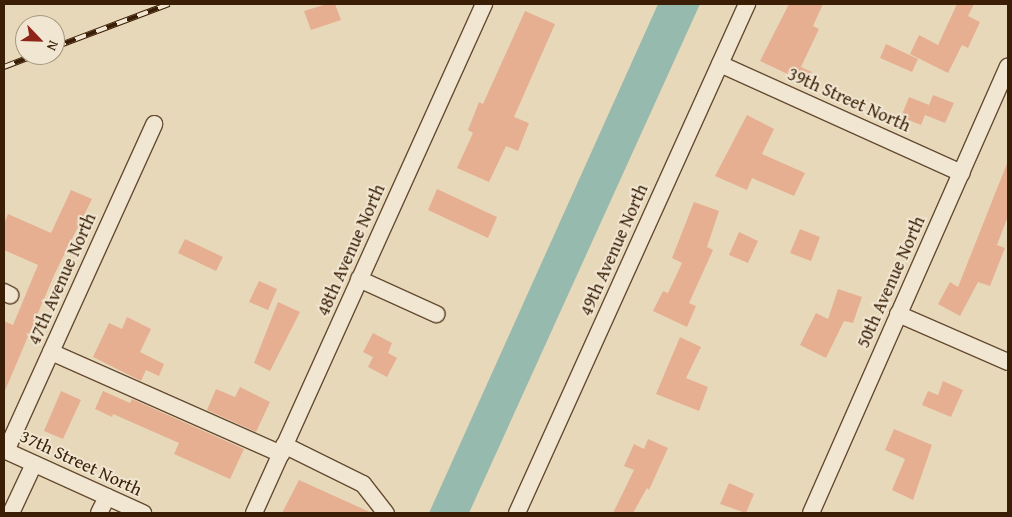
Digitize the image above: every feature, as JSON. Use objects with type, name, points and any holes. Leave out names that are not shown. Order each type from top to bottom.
[{"type":"street","name":"48th Avenue North","points":[[254,513],[484,4]]},
{"type":"street","name":"49th Avenue North","points":[[517,513],[747,4]]},
{"type":"street","name":"39th Street North","points":[[720,64],[961,173]]},
{"type":"street","name":"50th Avenue North","points":[[812,513],[1008,66]]},
{"type":"street","name":"47th Avenue North","points":[[5,450],[154,124]]},
{"type":"street","points":[[360,279],[436,314]]},
{"type":"street","points":[[898,314],[1008,362]]},
{"type":"street","points":[[51,352],[363,484],[386,513]]},
{"type":"street","name":"37th Street North","points":[[5,450],[142,513]]},
{"type":"street","points":[[11,513],[34,464]]},
{"type":"street","points":[[100,513],[107,497]]},
{"type":"water","points":[[658,4],[700,4],[469,513],[429,513]]},
{"type":"building","points":[[327,4],[335,4],[341,20],[311,30],[304,11]]},
{"type":"building","points":[[789,4],[823,4],[813,26],[819,29],[801,67],[812,72],[807,83],[760,61]]},
{"type":"building","points":[[957,4],[974,4],[968,16],[980,22],[968,48],[962,45],[948,73],[910,54],[919,35],[938,45]]},
{"type":"building","points":[[525,11],[555,24],[514,117],[529,123],[518,151],[506,146],[489,182],[457,168],[473,133],[468,130],[479,102],[483,104]]},
{"type":"building","points":[[886,44],[918,59],[912,72],[880,58]]},
{"type":"building","points":[[933,95],[954,103],[945,123],[925,115]]},
{"type":"building","points":[[909,97],[929,105],[921,125],[901,117]]},
{"type":"building","points":[[747,115],[774,129],[762,154],[805,173],[794,196],[752,178],[747,190],[715,176]]},
{"type":"building","points":[[1008,161],[1008,216],[997,245],[1005,248],[990,286],[978,282],[960,316],[938,304],[950,282],[958,287]]},
{"type":"building","points":[[437,189],[497,217],[488,238],[428,210]]},
{"type":"building","points":[[71,190],[92,199],[55,273],[4,393],[4,321],[13,325],[38,265],[4,250],[4,224],[8,214],[51,233]]},
{"type":"building","points":[[694,202],[719,211],[707,247],[713,250],[689,303],[696,306],[687,327],[653,311],[663,291],[668,293],[682,263],[672,258]]},
{"type":"building","points":[[800,229],[820,237],[811,261],[790,253]]},
{"type":"building","points":[[739,232],[758,241],[748,263],[729,255]]},
{"type":"building","points":[[185,239],[223,257],[216,271],[178,253]]},
{"type":"building","points":[[259,281],[277,289],[268,310],[249,302]]},
{"type":"building","points":[[838,289],[862,297],[853,323],[844,321],[826,358],[800,345],[816,313],[828,319]]},
{"type":"building","points":[[278,302],[300,312],[270,371],[254,363]]},
{"type":"building","points":[[127,317],[151,329],[140,352],[164,364],[159,376],[146,370],[141,381],[93,357],[109,323],[122,329]]},
{"type":"building","points":[[373,333],[392,343],[388,353],[397,358],[387,377],[368,367],[373,357],[363,352]]},
{"type":"building","points":[[680,337],[701,347],[686,378],[708,387],[699,411],[656,394]]},
{"type":"building","points":[[943,381],[963,390],[951,417],[922,405],[928,391],[938,395]]},
{"type":"building","points":[[240,387],[270,402],[256,432],[207,410],[216,389],[235,397]]},
{"type":"building","points":[[61,391],[81,400],[63,439],[44,431]]},
{"type":"building","points":[[103,391],[130,403],[132,399],[244,449],[230,479],[174,454],[179,443],[113,414],[112,417],[95,409]]},
{"type":"building","points":[[894,429],[932,445],[913,500],[892,490],[905,459],[885,450]]},
{"type":"building","points":[[648,439],[668,448],[649,490],[647,488],[633,513],[613,513],[634,470],[624,466],[634,444],[644,449]]},
{"type":"building","points":[[299,480],[372,513],[282,513]]},
{"type":"building","points":[[729,483],[754,494],[746,513],[720,504]]},
{"type":"railway","points":[[65,43],[169,4]]},
{"type":"railway","points":[[4,67],[15,63]]}]
